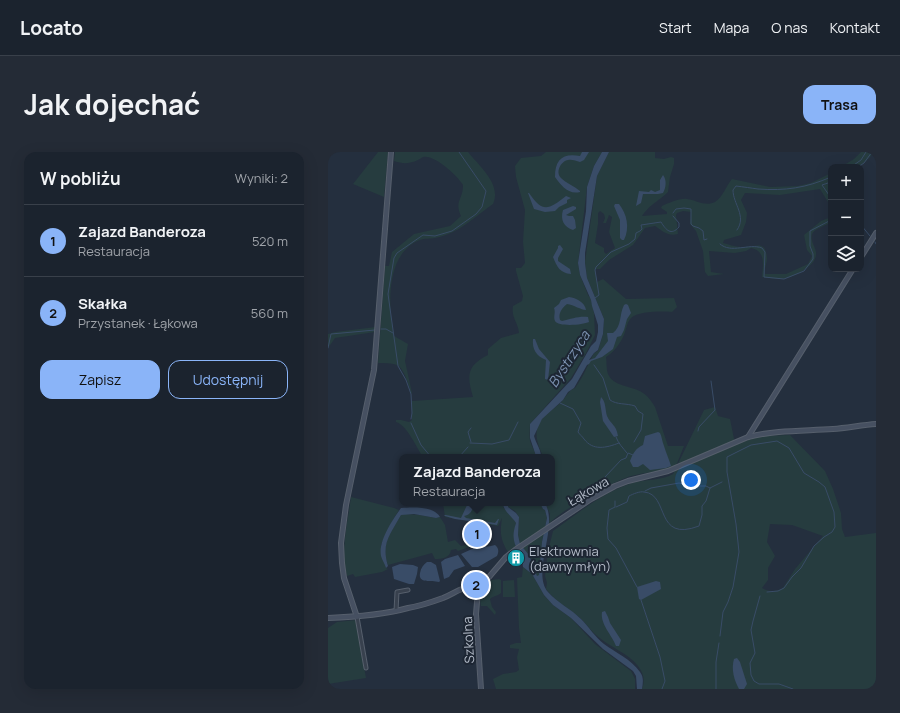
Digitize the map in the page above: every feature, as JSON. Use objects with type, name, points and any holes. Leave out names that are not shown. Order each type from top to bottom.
[{"type":"street","points":[[366,668],[357,617],[344,578],[341,543],[346,505],[374,370],[391,152]]},
{"type":"street","points":[[864,252],[876,233]]},
{"type":"street","points":[[748,437],[851,272]]},
{"type":"street","name":"Łąkowa","points":[[478,590],[506,557],[521,545],[615,486],[628,481],[668,471],[748,437],[771,432],[834,429],[876,424]]},
{"type":"street","points":[[328,618],[357,617],[396,611],[440,599],[463,588],[478,590]]},
{"type":"street","points":[[396,611],[397,592],[408,590]]},
{"type":"street","name":"Szkolna","points":[[478,590],[476,614],[481,689]]},
{"type":"green space","points":[[378,152],[388,152],[384,197],[353,184]]},
{"type":"green space","points":[[395,152],[468,152],[492,182],[495,197],[493,204],[458,229],[440,237],[420,240],[409,247],[400,256],[395,268],[390,296],[392,324],[394,336],[408,344],[405,361],[412,393],[400,367],[392,364],[378,363],[385,266],[389,266],[392,252],[414,234],[450,226],[461,216],[458,207],[463,185],[451,171],[433,159],[423,157],[412,162],[400,163],[394,161]]},
{"type":"green space","points":[[546,152],[602,152],[594,166],[587,187],[578,263],[580,275],[591,299],[594,313],[595,335],[571,378],[530,424],[530,441],[535,454],[421,454],[408,432],[404,427],[396,422],[396,420],[409,422],[412,420],[412,401],[473,397],[469,377],[472,368],[476,363],[488,355],[488,349],[501,338],[519,333],[514,317],[513,306],[522,301],[523,296],[516,268],[521,268],[525,263],[523,242],[525,210],[516,177],[515,166],[521,158],[541,156]]},
{"type":"green space","points":[[609,152],[655,152],[655,158],[674,158],[668,192],[651,206],[642,216],[667,214],[667,212],[661,208],[662,206],[681,199],[687,199],[704,204],[715,202],[732,179],[770,187],[798,186],[811,183],[828,174],[828,202],[820,189],[780,195],[745,193],[741,200],[747,213],[746,222],[741,235],[724,240],[723,243],[739,247],[762,246],[766,252],[767,259],[765,274],[786,274],[808,264],[812,256],[807,250],[804,235],[821,221],[828,218],[828,224],[812,234],[812,241],[816,252],[814,261],[806,269],[791,277],[774,279],[762,277],[763,263],[761,255],[759,252],[751,248],[746,251],[735,253],[709,251],[711,272],[724,274],[708,276],[705,272],[703,251],[696,231],[690,224],[691,212],[683,211],[677,213],[676,215],[678,234],[672,235],[663,232],[655,226],[645,228],[633,245],[609,260],[600,269],[595,269],[597,282],[603,279],[626,299],[674,298],[677,307],[672,312],[645,313],[631,318],[628,322],[621,342],[606,357],[607,372],[612,380],[639,391],[647,396],[655,407],[668,446],[684,446],[676,466],[665,470],[631,476],[612,484],[575,504],[549,524],[550,514],[546,506],[555,506],[555,454],[542,454],[537,440],[537,430],[538,425],[544,417],[563,400],[570,391],[575,388],[594,353],[598,351],[603,334],[604,319],[587,278],[585,262],[597,176]],"holes":[[[600,211],[604,214],[605,218],[603,223],[606,223],[609,215],[612,217],[609,232],[615,248],[606,254],[604,252],[604,248],[595,243],[598,213]]]},
{"type":"green space","points":[[861,152],[874,152],[863,164],[846,164]]},
{"type":"green space","points":[[376,327],[375,332],[335,338],[328,348],[328,334]]},
{"type":"green space","points":[[715,407],[718,416],[730,419],[735,444],[762,436],[790,435],[825,471],[841,513],[842,529],[845,537],[876,533],[876,689],[642,689],[644,680],[643,674],[634,662],[598,637],[579,617],[557,601],[546,589],[547,583],[545,576],[548,551],[553,531],[600,498],[621,487],[632,483],[663,478],[673,474],[704,410]],"holes":[[[770,524],[792,525],[823,536],[795,569],[783,588],[775,591],[764,589],[762,588],[768,580],[768,568],[775,556],[767,542]]]},
{"type":"green space","points":[[351,497],[399,510],[381,545],[386,568],[388,569],[382,572],[355,577],[353,574],[347,576],[344,546]]},
{"type":"green space","points":[[443,506],[503,506],[516,523],[514,534],[516,548],[508,552],[503,543],[501,535],[502,518],[498,526],[445,517]]},
{"type":"green space","points":[[542,506],[545,510],[547,518],[542,542],[539,576],[537,576],[531,558],[520,544],[518,535],[519,517],[515,511],[508,507]]},
{"type":"green space","points":[[405,514],[436,518],[440,517],[445,525],[448,542],[455,540],[461,546],[466,545],[469,542],[465,533],[469,533],[471,538],[474,538],[475,540],[475,545],[458,551],[456,549],[451,550],[449,555],[443,558],[435,559],[432,553],[388,565],[385,551],[388,538],[401,515]]},
{"type":"green space","points":[[523,567],[532,574],[544,595],[553,605],[571,618],[595,644],[631,671],[635,679],[635,689],[496,689],[493,679],[503,674],[516,672],[519,670],[517,657],[519,649],[510,648],[510,645],[521,643],[517,578],[522,577]]},
{"type":"green space","points":[[491,580],[501,580],[501,593],[490,599],[492,607],[496,612],[495,615],[487,606],[481,606],[480,599],[486,586]]},
{"type":"green space","points":[[514,580],[515,597],[503,597],[503,581]]},
{"type":"green space","points":[[356,620],[366,678],[328,684],[328,628],[337,622]]},
{"type":"water","points":[[582,152],[589,152],[584,160],[580,162],[568,160],[563,162],[560,167],[559,176],[580,192],[576,193],[568,191],[555,177],[558,162],[569,155],[580,156]]},
{"type":"water","points":[[602,152],[609,152],[597,176],[585,253],[587,278],[604,319],[603,334],[598,350],[589,360],[595,358],[608,341],[607,333],[613,333],[618,327],[624,305],[628,305],[631,313],[627,319],[621,336],[617,337],[613,349],[602,357],[591,361],[587,365],[574,388],[568,392],[563,400],[542,419],[534,436],[541,454],[535,454],[530,438],[530,424],[572,379],[591,346],[596,341],[598,332],[598,325],[591,300],[580,275],[578,263],[586,211],[587,187],[594,166]]},
{"type":"water","points":[[663,175],[666,184],[663,193],[643,194],[641,203],[636,206],[639,191],[649,192],[651,190],[655,192],[660,190],[660,180]]},
{"type":"water","points":[[528,193],[538,204],[546,207],[555,204],[566,196],[571,198],[567,200],[567,203],[555,211],[545,212],[534,209]]},
{"type":"water","points":[[615,204],[619,204],[627,221],[627,231],[624,240],[620,238],[620,220],[614,206]]},
{"type":"water","points":[[573,206],[576,207],[576,209],[566,215],[573,216],[575,220],[576,228],[573,230],[565,225],[562,217],[563,210]]},
{"type":"water","points":[[560,245],[563,249],[558,261],[570,269],[571,274],[559,269],[553,257],[558,246]]},
{"type":"water","points":[[569,297],[580,301],[586,310],[567,304],[561,311],[560,320],[562,321],[578,317],[588,317],[589,322],[576,325],[565,325],[555,321],[554,308],[561,300]]},
{"type":"water","points":[[533,339],[535,339],[539,349],[550,362],[548,380],[545,379],[546,360],[535,352]]},
{"type":"water","points":[[601,397],[605,403],[607,416],[615,427],[618,436],[614,437],[603,421],[600,402]]},
{"type":"water","points":[[658,432],[661,435],[671,466],[650,470],[643,464],[638,467],[633,467],[630,461],[635,451],[643,445],[645,436]]},
{"type":"water","points":[[467,506],[474,506],[470,513],[464,516],[466,518],[495,523],[499,519],[497,525],[455,519],[444,515],[461,518]]},
{"type":"water","points":[[503,506],[508,506],[519,517],[518,535],[520,544],[529,555],[537,576],[539,575],[542,542],[547,518],[545,510],[542,506],[546,506],[549,524],[542,573],[548,592],[581,619],[601,641],[636,667],[642,676],[642,689],[637,689],[636,676],[633,671],[603,649],[571,618],[553,605],[544,595],[532,574],[523,567],[514,542],[516,523]]},
{"type":"water","points":[[401,508],[428,509],[437,513],[440,517],[436,518],[414,514],[401,515],[390,534],[386,545],[386,558],[388,566],[386,568],[381,556],[382,544],[387,530]]},
{"type":"water","points":[[495,545],[498,549],[497,556],[478,567],[472,567],[461,554],[472,549]]},
{"type":"water","points":[[458,555],[465,566],[454,570],[449,577],[444,579],[441,562],[445,559]]},
{"type":"water","points":[[427,562],[431,562],[436,565],[439,582],[421,579],[421,570],[423,565]]},
{"type":"water","points":[[400,564],[418,567],[414,584],[409,584],[394,579],[392,567]]},
{"type":"water","points":[[656,581],[660,582],[661,589],[641,600],[639,599],[637,587]]},
{"type":"water","points":[[605,611],[610,623],[621,640],[619,646],[616,646],[604,625],[602,612]]},
{"type":"water","points":[[737,658],[740,662],[747,684],[744,689],[739,689],[734,674],[733,663],[734,659]]},
{"type":"waterway","points":[[411,419],[411,394],[406,380],[398,366],[388,294],[394,258],[397,253],[423,235],[435,236],[452,231],[476,214],[482,207],[486,191],[459,152]]},
{"type":"waterway","points":[[855,164],[861,160],[866,152]]},
{"type":"waterway","points":[[862,164],[872,152]]},
{"type":"waterway","points":[[737,230],[741,220],[733,190],[736,186],[777,190],[813,184],[828,178]]},
{"type":"waterway","points":[[828,183],[822,185],[828,194]]},
{"type":"waterway","points":[[673,213],[676,209],[691,209],[691,224],[703,231],[704,240],[707,239]]},
{"type":"waterway","points":[[595,298],[599,295],[595,270],[596,267],[611,252],[629,244],[635,239],[636,233],[642,229],[641,225],[661,222],[669,231],[676,230],[679,227],[679,223],[673,216]]},
{"type":"waterway","points":[[720,244],[729,248],[762,248],[765,252],[764,277],[784,279],[804,271],[813,259],[810,246],[810,231],[828,222]]},
{"type":"waterway","points":[[864,229],[870,236]]},
{"type":"waterway","points":[[381,329],[386,329],[393,333]]},
{"type":"waterway","points":[[328,348],[331,334],[375,330]]},
{"type":"waterway","points":[[594,365],[603,378],[610,400],[616,403],[635,406],[638,411],[643,414],[641,430],[634,442]]},
{"type":"waterway","points":[[698,431],[699,427],[715,410],[711,381]]},
{"type":"waterway","points":[[560,403],[573,409],[581,423],[578,432],[588,443],[596,447],[605,447],[619,443]]},
{"type":"waterway","points":[[470,443],[492,444],[509,440],[518,422]]},
{"type":"waterway","points":[[411,423],[421,445],[428,454]]},
{"type":"waterway","points":[[471,428],[468,432],[471,442]]},
{"type":"waterway","points":[[616,437],[627,453]]},
{"type":"waterway","points":[[720,636],[723,612],[733,587],[739,552],[727,472],[727,457],[751,445],[777,441],[789,448],[804,473],[825,487],[834,512],[835,527],[832,532],[814,546],[801,568],[784,588],[778,591],[767,592]]},
{"type":"waterway","points":[[462,454],[468,447]]},
{"type":"waterway","points":[[609,488],[605,483],[605,477],[621,460],[626,458],[628,453],[633,455]]},
{"type":"waterway","points":[[616,507],[627,502],[629,496],[639,492],[644,492],[652,495],[657,501],[669,523],[675,528],[685,530],[699,526],[702,515],[702,506],[706,501],[710,488],[722,482]]},
{"type":"waterway","points":[[645,491],[651,488],[679,483],[706,486],[710,488]]},
{"type":"waterway","points":[[615,501],[615,507],[609,510],[607,528],[608,539],[616,548],[637,587]]},
{"type":"waterway","points":[[760,596],[751,630],[755,653],[750,663],[751,675],[754,681],[759,684],[779,684],[793,689]]},
{"type":"waterway","points":[[641,600],[660,657],[665,681],[662,689]]},
{"type":"waterway","points":[[716,689],[716,662],[719,643]]},
{"type":"place","name":"Zajazd Banderoza","points":[[477,534]]},
{"type":"place","name":"Elektrownia (dawny młyn)","points":[[516,558]]},
{"type":"place","name":"Skałka","points":[[476,585]]},
{"type":"water label","name":"Bystrzyca","points":[[569,359]]}]
